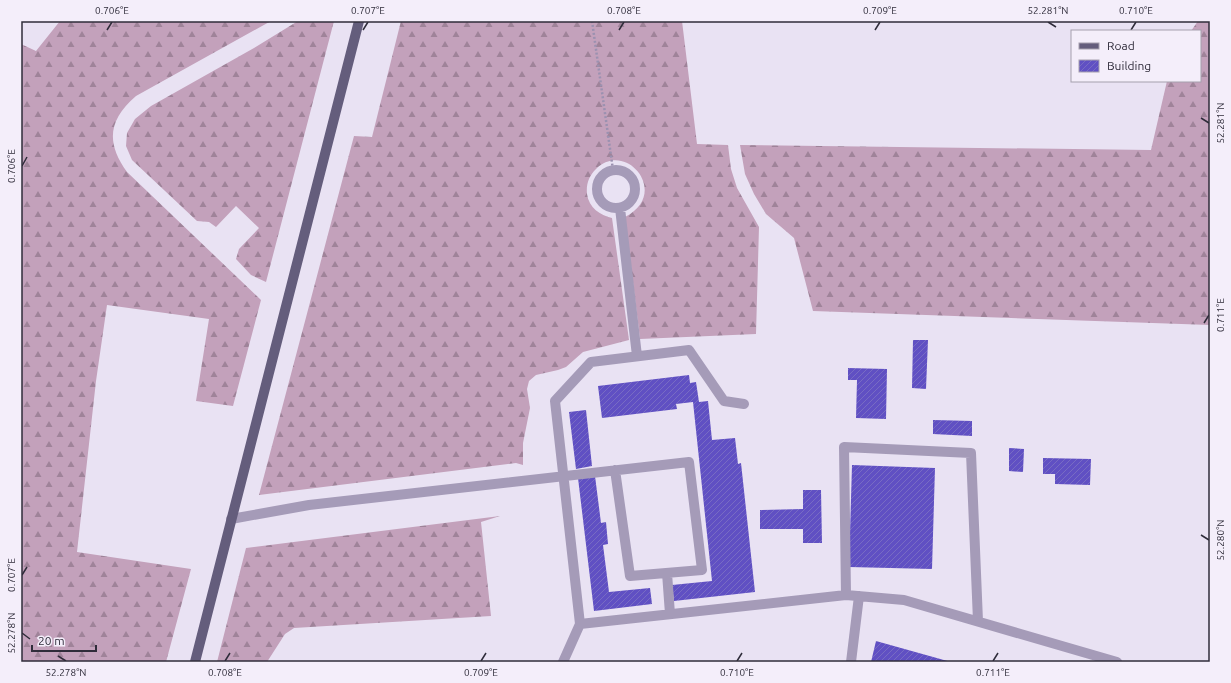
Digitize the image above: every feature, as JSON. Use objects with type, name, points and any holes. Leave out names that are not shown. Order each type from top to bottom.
[{"type":"main road","points":[[195,662],[359,21]]},
{"type":"lane","points":[[613,170],[625,172],[630,176],[636,188],[632,201],[620,208],[607,206],[602,202],[597,192],[599,180],[603,175],[613,170]]},
{"type":"lane","points":[[620,208],[637,356]]},
{"type":"lane","points":[[563,662],[580,624],[554,401],[591,362],[690,350],[724,401],[744,404]]},
{"type":"lane","points":[[846,596],[844,447],[970,453],[978,621]]},
{"type":"lane","points":[[231,519],[309,505],[615,470],[689,462],[702,570],[630,576],[615,470]]},
{"type":"lane","points":[[667,573],[670,614]]},
{"type":"lane","points":[[580,624],[846,596],[859,596],[904,600],[1117,662]]},
{"type":"lane","points":[[851,662],[859,596]]},
{"type":"path","points":[[592,21],[613,170]]},
{"type":"green space","points":[[60,21],[271,21],[136,96],[120,114],[115,123],[113,132],[113,142],[116,151],[127,172],[261,300],[233,406],[196,401],[209,319],[107,305],[96,381],[77,552],[191,569],[166,662],[21,662],[21,44],[36,51]]},
{"type":"green space","points":[[298,21],[334,21],[266,282],[251,275],[236,259],[239,249],[259,228],[236,206],[216,227],[209,222],[197,221],[132,160],[126,146],[127,133],[135,119],[151,106],[254,48]]},
{"type":"green space","points":[[401,21],[682,21],[697,144],[728,145],[731,169],[737,188],[759,227],[756,334],[640,339],[625,217],[638,207],[644,196],[644,184],[639,173],[630,165],[620,161],[608,162],[596,169],[588,180],[587,194],[590,203],[599,213],[612,218],[629,340],[583,352],[566,367],[536,375],[529,381],[527,389],[530,408],[523,443],[523,465],[516,463],[259,495],[354,136],[372,137]]},
{"type":"green space","points":[[1198,21],[1210,21],[1210,325],[813,311],[794,238],[766,214],[754,194],[745,174],[740,145],[1151,150],[1167,82],[1201,82],[1201,30],[1192,30]]},
{"type":"green space","points":[[500,516],[481,522],[491,616],[294,628],[285,634],[267,662],[217,662],[246,548]]},
{"type":"building","points":[[913,340],[928,340],[926,389],[912,388]]},
{"type":"building","points":[[848,368],[887,369],[886,419],[856,418],[857,380],[848,380]]},
{"type":"building","points":[[689,375],[690,383],[696,382],[699,402],[708,401],[712,440],[735,438],[738,464],[741,463],[755,592],[674,601],[672,585],[712,581],[693,402],[676,404],[677,409],[602,418],[598,386]]},
{"type":"building","points":[[586,410],[592,466],[576,469],[569,412]]},
{"type":"building","points":[[933,420],[972,421],[972,436],[933,434]]},
{"type":"building","points":[[1009,448],[1024,449],[1023,472],[1009,471]]},
{"type":"building","points":[[1043,458],[1091,459],[1090,485],[1055,484],[1055,474],[1043,474]]},
{"type":"building","points":[[852,465],[935,468],[932,569],[849,567]]},
{"type":"building","points":[[595,476],[601,523],[606,522],[608,544],[603,545],[609,592],[650,588],[652,604],[594,611],[578,478]]},
{"type":"building","points":[[803,490],[821,490],[822,543],[803,543],[803,529],[760,529],[760,510],[803,509]]},
{"type":"building","points":[[876,641],[951,662],[871,662]]}]
